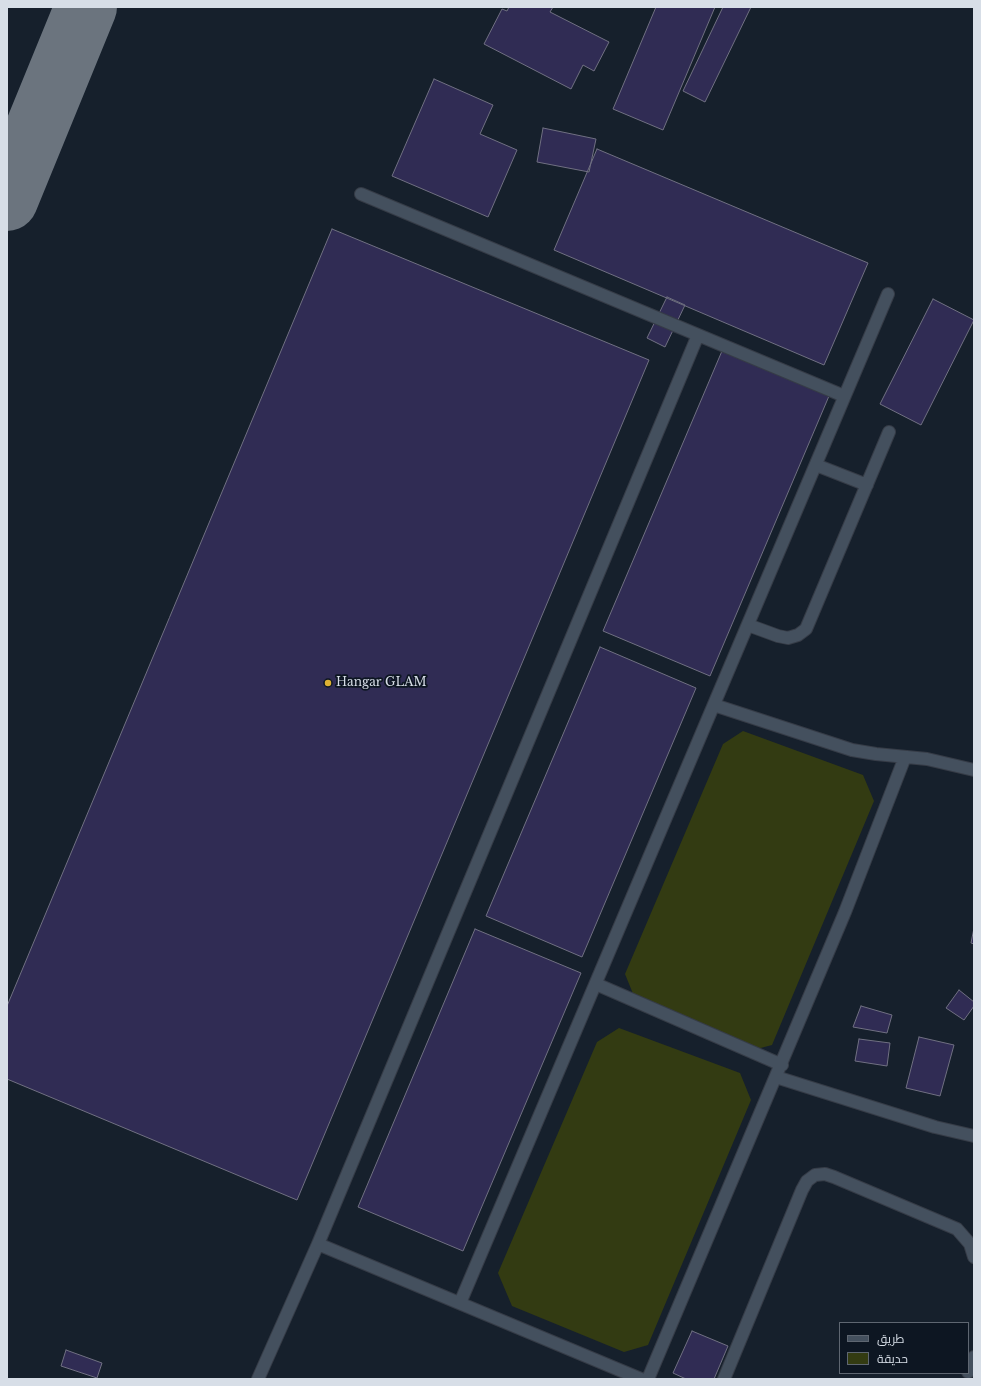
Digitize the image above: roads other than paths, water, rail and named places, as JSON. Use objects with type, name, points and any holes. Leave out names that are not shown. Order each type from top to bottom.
[{"type":"lane","points":[[361,194],[844,396]]},
{"type":"lane","points":[[460,1303],[888,294]]},
{"type":"lane","points":[[258,1379],[318,1244],[698,335]]},
{"type":"lane","points":[[748,625],[788,638],[798,635],[806,629],[889,432]]},
{"type":"lane","points":[[816,465],[867,485]]},
{"type":"lane","points":[[714,705],[852,750],[926,759],[974,770]]},
{"type":"lane","points":[[648,1379],[782,1065],[845,912],[905,757]]},
{"type":"lane","points":[[596,984],[782,1065]]},
{"type":"lane","points":[[776,1077],[935,1127],[974,1136]]},
{"type":"lane","points":[[724,1379],[802,1190],[807,1181],[815,1175],[825,1174],[834,1177],[957,1229],[970,1244],[974,1257]]},
{"type":"lane","points":[[318,1244],[641,1379]]},
{"type":"lane","points":[[969,1370],[974,1357]]},
{"type":"place","name":"Hangar GLAM","points":[[328,683]]}]
